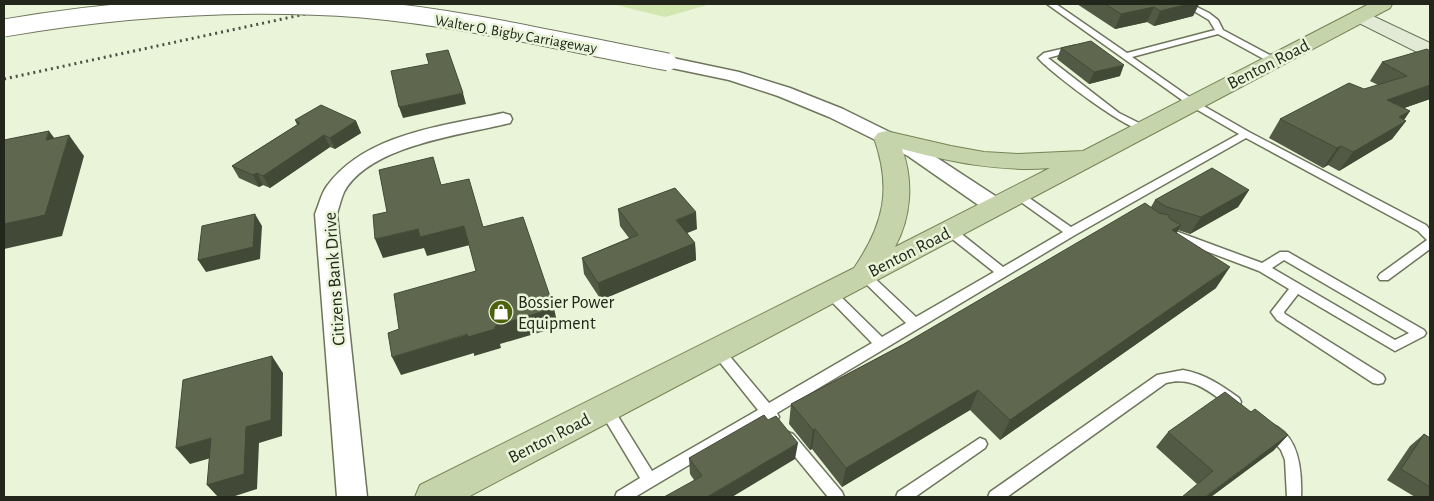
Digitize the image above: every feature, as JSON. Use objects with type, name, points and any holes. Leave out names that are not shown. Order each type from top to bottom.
[{"type":"main road","name":"Benton Road","points":[[433,497],[864,276],[1372,10]]},
{"type":"main road","points":[[886,138],[953,155],[990,160],[1019,162],[1089,157]]},
{"type":"main road","points":[[864,276],[872,265],[890,229],[897,208],[898,185],[893,154],[886,138]]},
{"type":"street","name":"Walter O. Bigby Carriageway","points":[[4,28],[72,18],[175,7],[280,4],[412,15],[668,62],[733,76],[784,92],[836,113],[1007,200]]},
{"type":"street","points":[[1372,10],[1430,51]]},
{"type":"street","name":"Citizens Bank Drive","points":[[352,497],[326,214],[332,193],[338,183],[352,171],[397,145],[503,120]]},
{"type":"lane","points":[[1051,4],[1192,103],[1422,228],[1430,237]]},
{"type":"lane","points":[[1186,4],[1215,21],[1220,27],[1219,31]]},
{"type":"lane","points":[[1126,56],[1219,31],[1274,61]]},
{"type":"lane","points":[[1078,47],[1047,54],[1042,58],[1116,115],[1144,129]]},
{"type":"lane","points":[[622,497],[1002,272],[1246,134]]},
{"type":"lane","points":[[1007,200],[1071,232]]},
{"type":"lane","points":[[1118,206],[1132,215]]},
{"type":"lane","points":[[950,231],[1002,272]]},
{"type":"lane","points":[[1190,253],[1160,232],[1197,242],[1263,268],[1395,346],[1420,333],[1284,255],[1263,268]]},
{"type":"lane","points":[[1384,277],[1430,243]]},
{"type":"lane","points":[[864,276],[915,324]]},
{"type":"lane","points":[[1297,288],[1277,312],[1281,317],[1378,379]]},
{"type":"lane","points":[[830,293],[881,344]]},
{"type":"lane","points":[[718,351],[837,497]]},
{"type":"lane","points":[[995,497],[1162,379],[1176,374],[1205,381],[1244,409]]},
{"type":"lane","points":[[606,409],[650,481]]},
{"type":"lane","points":[[1260,420],[1288,445],[1294,463],[1294,497]]},
{"type":"lane","points":[[903,497],[980,444]]},
{"type":"green space","points":[[612,4],[711,4],[665,17]]},
{"type":"building","points":[[1105,4],[1189,4],[1160,11],[1154,7],[1121,14]]},
{"type":"building","points":[[1091,41],[1124,65],[1094,72],[1061,48]]},
{"type":"building","points":[[1427,49],[1430,51],[1430,85],[1387,100],[1410,111],[1399,117],[1406,121],[1353,152],[1341,146],[1337,148],[1280,119],[1349,83],[1364,89],[1407,76],[1382,62]]},
{"type":"building","points":[[448,50],[463,93],[399,107],[391,71],[429,64],[426,54]]},
{"type":"building","points":[[321,105],[356,121],[330,138],[324,135],[263,176],[257,173],[253,175],[232,166],[300,123],[295,120]]},
{"type":"building","points":[[49,131],[46,140],[69,135],[45,215],[4,224],[4,140]]},
{"type":"building","points":[[433,157],[441,185],[469,179],[483,227],[523,217],[554,308],[495,326],[495,329],[468,337],[467,334],[392,357],[388,333],[399,329],[394,294],[476,271],[464,226],[420,237],[418,229],[375,239],[373,215],[387,212],[379,170]]},
{"type":"building","points":[[1212,168],[1249,190],[1201,217],[1167,207],[1155,200]]},
{"type":"building","points":[[675,188],[696,212],[676,220],[695,243],[598,283],[582,258],[638,235],[618,209]]},
{"type":"building","points":[[1145,203],[1159,213],[1168,215],[1170,219],[1181,225],[1172,230],[1230,267],[1010,420],[978,390],[846,468],[815,429],[813,430],[791,404],[904,344]]},
{"type":"building","points":[[255,214],[253,247],[198,260],[202,226]]},
{"type":"building","points":[[272,356],[271,420],[246,427],[244,474],[207,485],[211,438],[176,448],[183,380]]},
{"type":"building","points":[[1225,392],[1251,412],[1255,409],[1288,435],[1207,497],[1182,497],[1213,471],[1168,432]]},
{"type":"building","points":[[764,415],[768,420],[776,416],[798,443],[707,497],[664,497],[702,476],[689,458]]},
{"type":"building","points":[[1424,434],[1430,438],[1430,487],[1401,469]]},
{"type":"railway","points":[[4,79],[352,4]]},
{"type":"place","name":"Bossier Power Equipment","points":[[501,312]]}]
